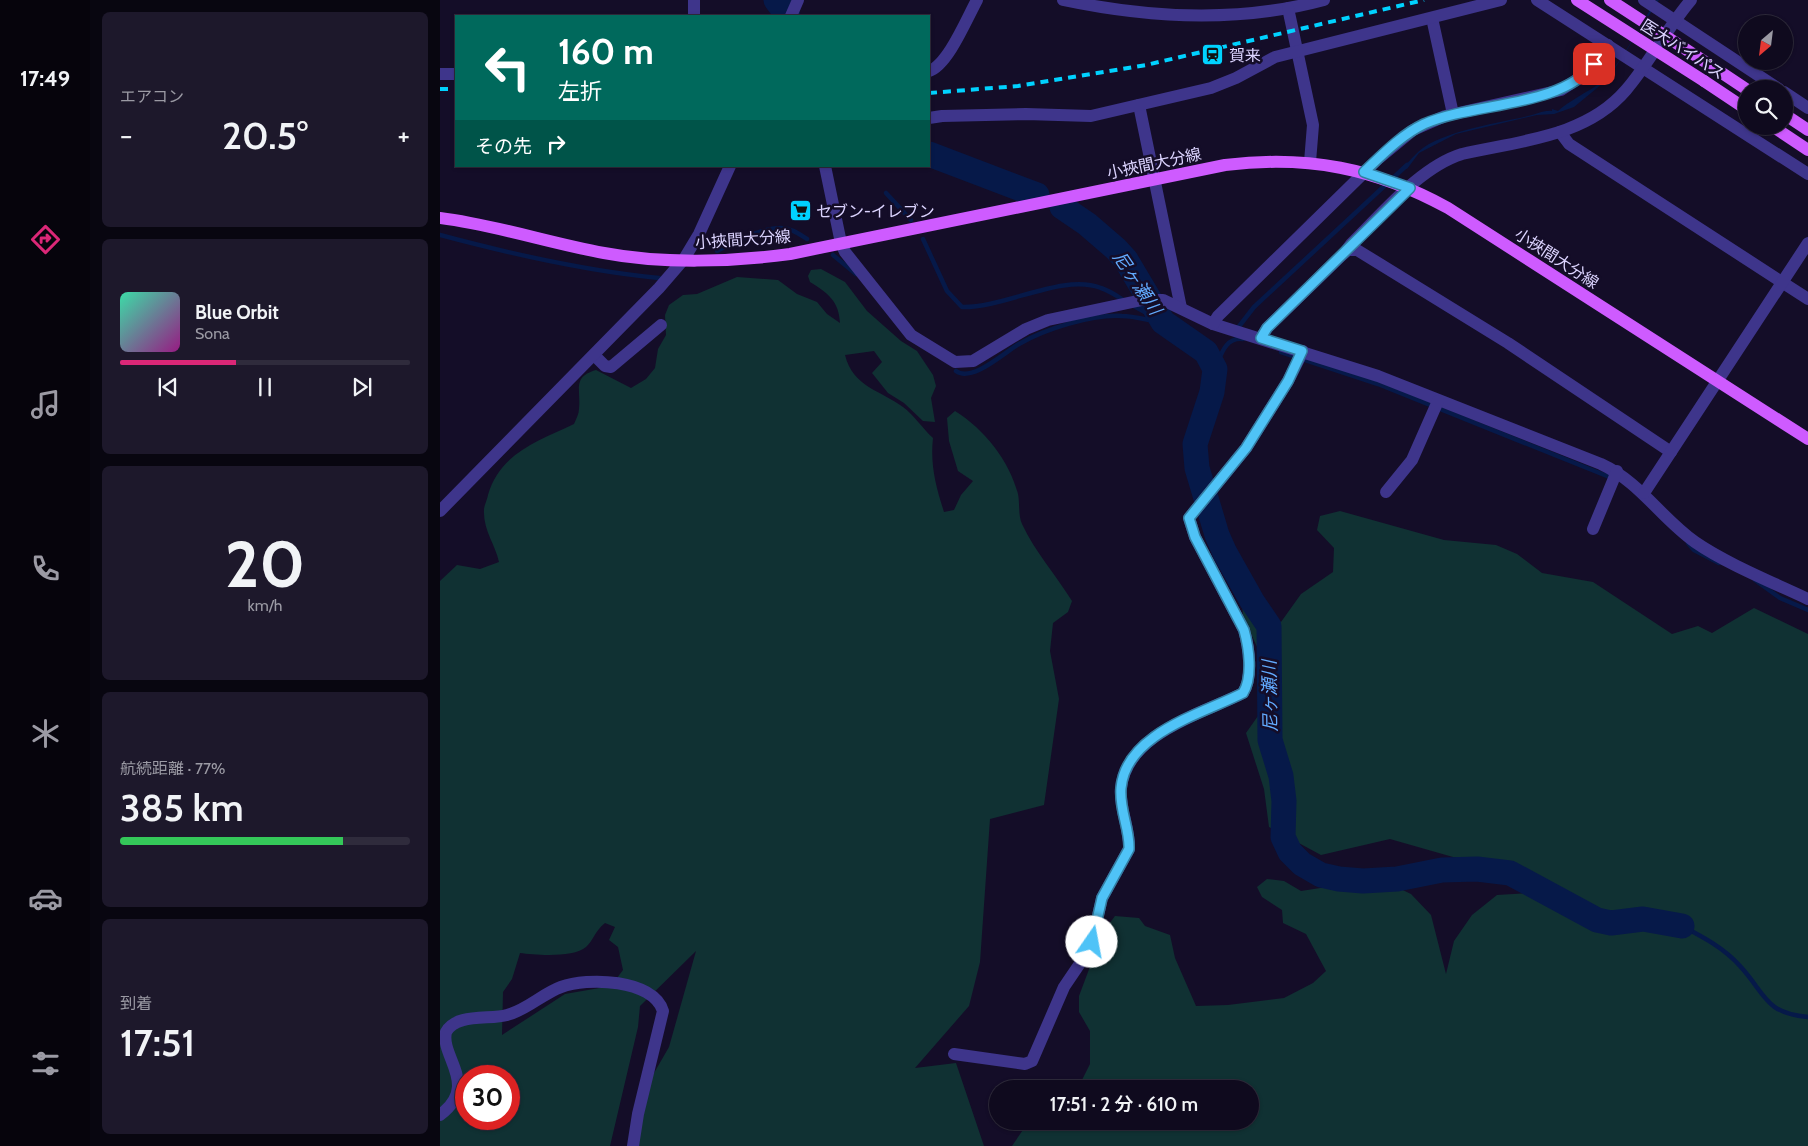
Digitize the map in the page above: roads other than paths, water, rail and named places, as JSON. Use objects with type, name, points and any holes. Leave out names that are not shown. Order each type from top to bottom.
[{"type":"main road","name":"医大バイパス","points":[[1577,0],[1738,104]]},
{"type":"main road","name":"医大バイパス","points":[[1610,0],[1738,84]]},
{"type":"main road","points":[[1793,120],[1808,130]]},
{"type":"main road","points":[[1786,135],[1808,150]]},
{"type":"main road","name":"小挾間大分線","points":[[440,218],[483,224],[604,253],[641,258],[766,257],[1248,162],[1310,162],[1385,178],[1404,185],[1456,213],[1808,439]]},
{"type":"street","points":[[694,0],[694,15]]},
{"type":"street","points":[[791,15],[798,0]]},
{"type":"street","points":[[930,70],[938,66],[947,54],[977,0]]},
{"type":"street","points":[[1063,0],[1126,12],[1176,15],[1230,14],[1288,8],[1324,0]]},
{"type":"street","points":[[930,118],[1026,114],[1082,116],[1139,105],[1223,84],[1267,60],[1501,0]]},
{"type":"street","points":[[1538,0],[1808,174]]},
{"type":"street","points":[[1644,0],[1766,80]]},
{"type":"street","points":[[1261,338],[1267,328],[1345,252],[1404,185],[1453,157],[1560,132],[1577,127],[1601,114],[1621,96],[1691,0]]},
{"type":"street","points":[[1288,8],[1312,125],[1310,162]]},
{"type":"street","points":[[1432,18],[1454,114]]},
{"type":"street","points":[[1213,324],[1218,316],[1364,172],[1413,130],[1454,114],[1561,90],[1587,73],[1608,44]]},
{"type":"street","points":[[440,74],[455,74]]},
{"type":"street","points":[[1793,98],[1808,108]]},
{"type":"street","points":[[1139,105],[1181,308]]},
{"type":"street","points":[[1560,132],[1568,144],[1808,299]]},
{"type":"street","points":[[440,511],[659,288],[684,259],[699,234],[730,167]]},
{"type":"street","points":[[825,167],[841,243],[845,252],[911,335],[949,359],[961,364],[978,359],[1039,322],[1067,314],[1156,300],[1181,308],[1213,324],[1378,376],[1617,471],[1644,493],[1677,528],[1696,542],[1808,598]]},
{"type":"street","points":[[1644,493],[1808,243]]},
{"type":"street","points":[[1345,252],[1353,250],[1360,252],[1508,343],[1671,452]]},
{"type":"street","points":[[594,355],[605,366],[612,367],[661,325]]},
{"type":"street","points":[[954,1054],[1025,1064],[1032,1061],[1064,987],[1087,953],[1092,942],[1102,898],[1129,849],[1130,842],[1121,808],[1121,786],[1128,769],[1138,753],[1161,730],[1243,693],[1247,686],[1248,646],[1244,630],[1195,537],[1189,518],[1212,491],[1256,432],[1288,381],[1302,351]]},
{"type":"street","points":[[1386,492],[1412,460],[1438,401]]},
{"type":"street","points":[[1593,529],[1617,471]]},
{"type":"street","points":[[440,1115],[455,1100],[457,1091],[444,1041],[446,1032],[451,1026],[469,1019],[506,1016],[550,991],[572,983],[609,982],[648,991],[661,1004],[663,1011],[638,1114],[633,1146]]},
{"type":"water","points":[[1656,0],[1659,0],[1608,79],[1574,107],[1554,114],[1537,115],[1456,134],[1419,153],[1407,169],[1403,167],[1425,146],[1452,134],[1545,111],[1552,111],[1552,109],[1558,111],[1600,83],[1615,67]]},
{"type":"waterway","name":"尼ヶ瀬川","points":[[776,0],[787,15]]},
{"type":"waterway","name":"尼ヶ瀬川","points":[[930,154],[1037,195]]},
{"type":"waterway","points":[[1237,329],[1254,307],[1407,165]]},
{"type":"waterway","points":[[886,193],[911,220]]},
{"type":"waterway","name":"尼ヶ瀬川","points":[[1062,207],[1087,224],[1116,249],[1126,260],[1163,322],[1206,352],[1215,369],[1212,392],[1195,444],[1197,468],[1217,535],[1225,553],[1252,601],[1269,626],[1270,740],[1281,776],[1284,801],[1283,837],[1290,852],[1302,864],[1321,875],[1339,879],[1363,881],[1397,879],[1442,870],[1477,869],[1510,873],[1597,920],[1611,923],[1643,919],[1682,926]]},
{"type":"waterway","points":[[717,251],[765,230],[788,229],[807,239]]},
{"type":"waterway","points":[[440,235],[548,261],[659,278]]},
{"type":"waterway","points":[[923,239],[947,291],[962,307],[979,306],[1069,285],[1086,285],[1101,288],[1125,301]]},
{"type":"waterway","points":[[833,255],[856,274]]},
{"type":"waterway","points":[[1132,305],[1163,322]]},
{"type":"waterway","points":[[956,371],[963,374],[979,370],[1030,338],[1083,320],[1097,317],[1122,316],[1160,322]]},
{"type":"waterway","points":[[1215,369],[1224,348],[1232,341],[1243,339]]},
{"type":"waterway","points":[[1281,352],[1378,384],[1612,478]]},
{"type":"waterway","points":[[1688,543],[1694,550],[1719,563]]},
{"type":"waterway","points":[[1755,580],[1780,598],[1808,610]]},
{"type":"waterway","points":[[1682,926],[1727,954],[1749,976],[1767,1001],[1782,1011],[1808,1017]]},
{"type":"railway","points":[[930,93],[1018,86],[1146,65],[1424,0]]},
{"type":"railway","points":[[440,89],[455,89]]},
{"type":"place","name":"賀来","points":[[1213,55]]},
{"type":"place","name":"セブン-イレブン","points":[[800,211]]}]
